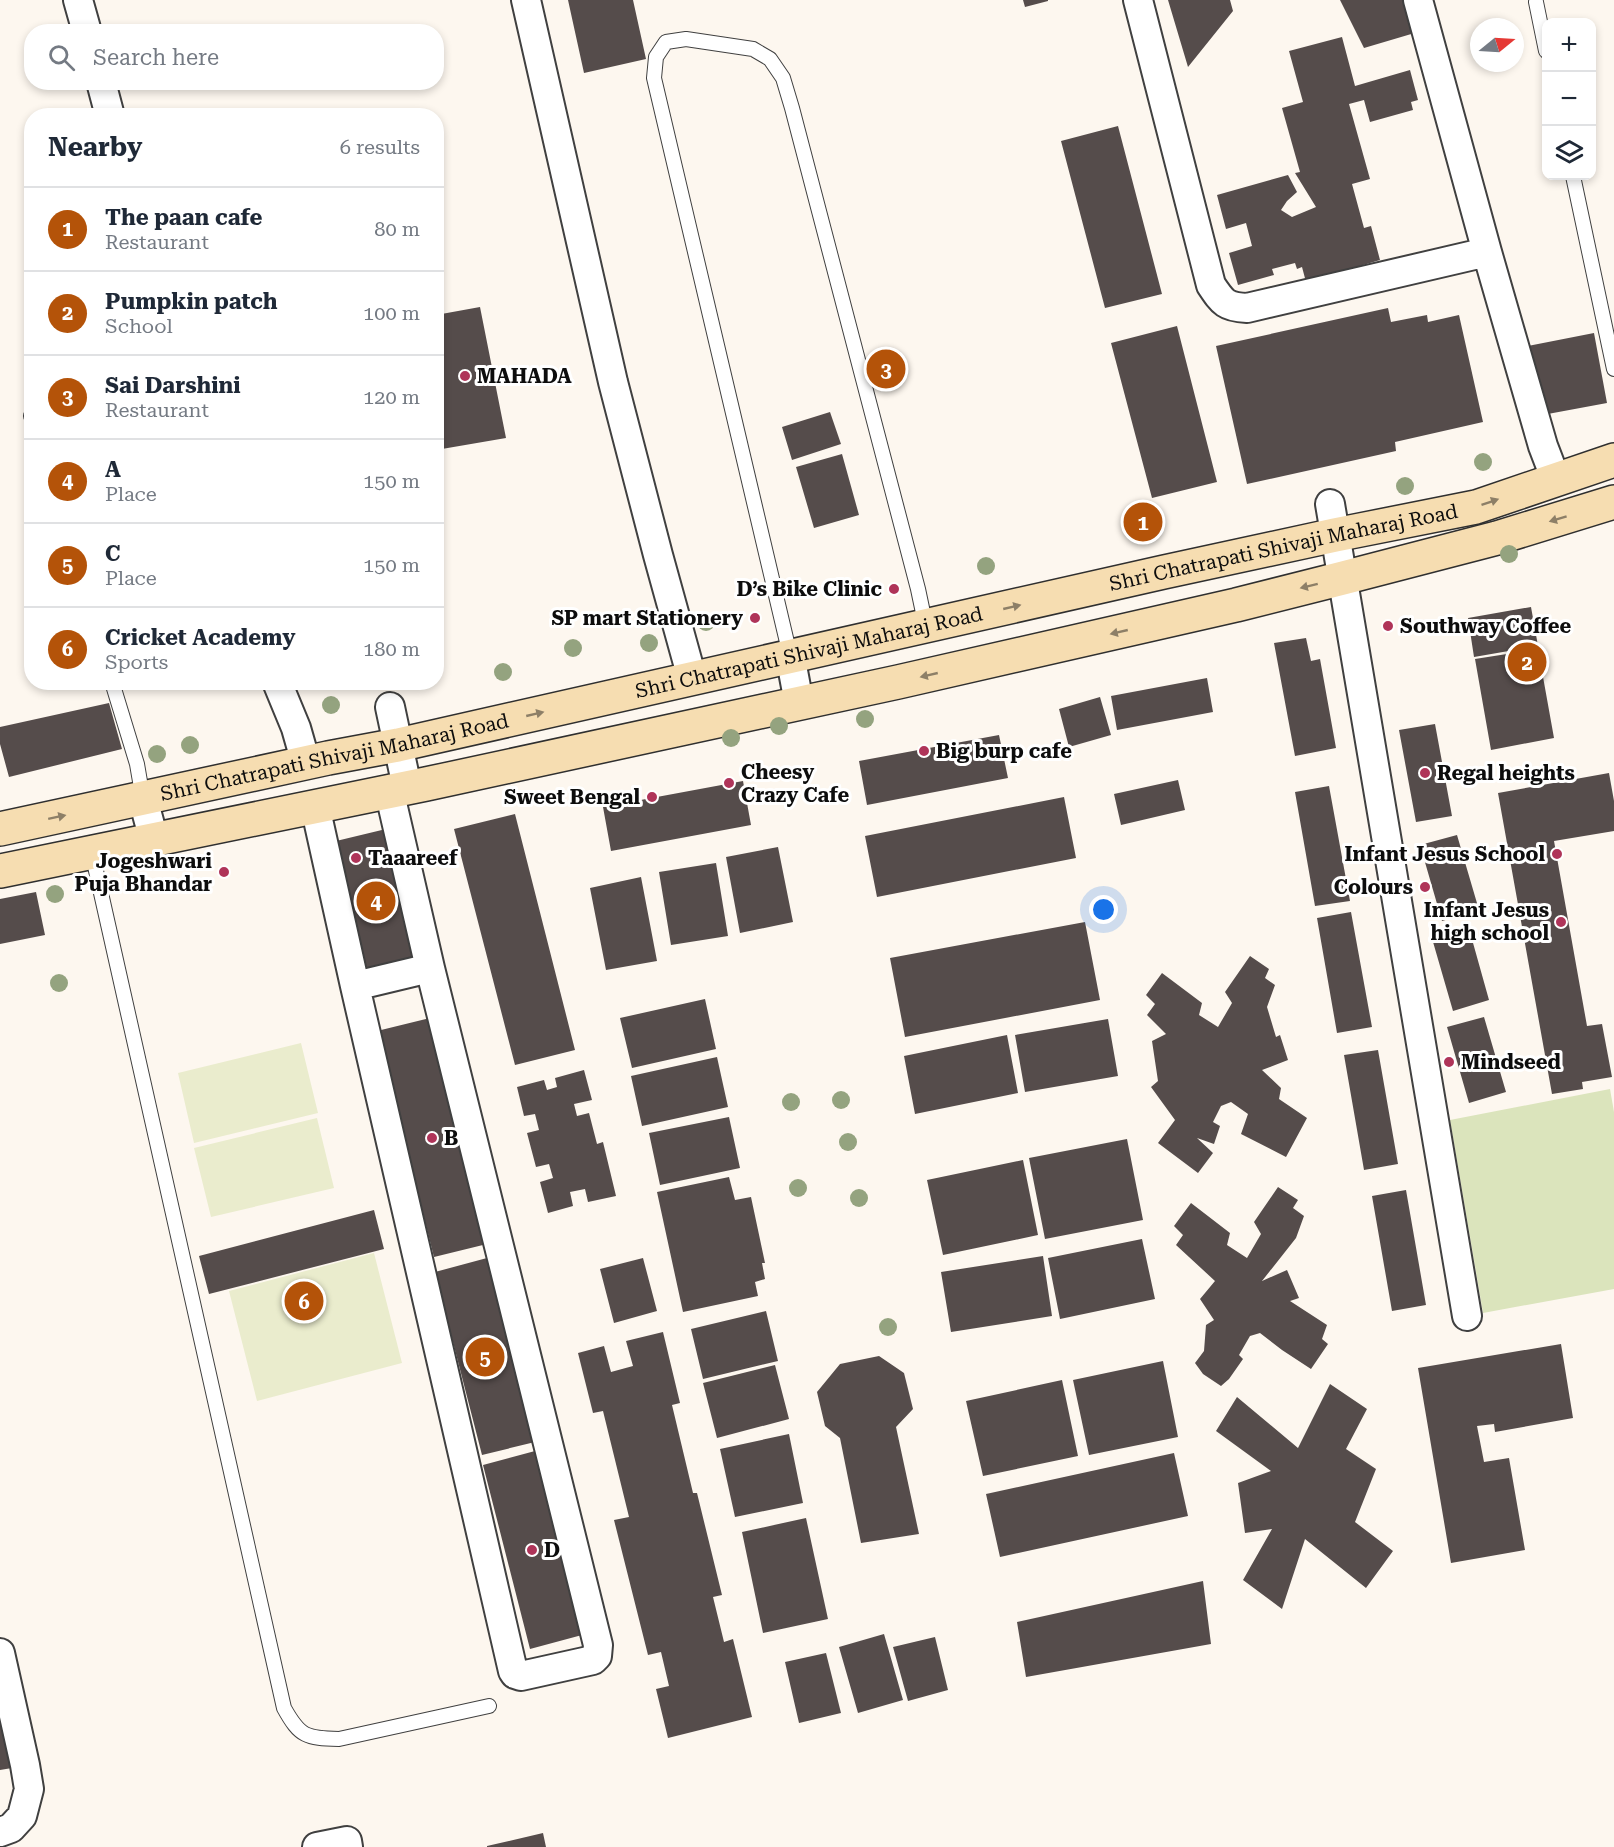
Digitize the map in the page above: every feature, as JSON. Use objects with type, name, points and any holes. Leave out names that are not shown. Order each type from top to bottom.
[{"type":"main road","name":"Shri Chatrapati Shivaji Maharaj Road","points":[[0,829],[398,745],[790,655],[926,627],[1332,519],[1476,507],[1614,460]]},
{"type":"main road","name":"Shri Chatrapati Shivaji Maharaj Road","points":[[0,871],[898,682],[1201,613],[1497,538],[1614,502]]},
{"type":"street","points":[[78,0],[85,24]]},
{"type":"street","points":[[526,0],[613,382],[646,513],[692,678]]},
{"type":"street","points":[[1138,0],[1211,285],[1226,303],[1232,307],[1247,308],[1487,252]]},
{"type":"street","points":[[1419,0],[1487,252],[1543,446],[1556,480]]},
{"type":"street","points":[[103,90],[108,108]]},
{"type":"street","points":[[1332,519],[1467,1316]]},
{"type":"street","points":[[790,655],[798,703]]},
{"type":"street","points":[[280,690],[296,728],[306,763]]},
{"type":"street","points":[[315,806],[513,1671],[521,1676],[593,1660],[597,1656],[598,1645],[430,968],[398,789],[398,745],[390,707]]},
{"type":"street","points":[[143,799],[154,840]]},
{"type":"street","points":[[355,986],[430,968]]},
{"type":"street","points":[[0,1653],[26,1765],[29,1789],[22,1816],[11,1828],[0,1832]]},
{"type":"street","points":[[317,1847],[347,1841],[348,1847]]},
{"type":"lane","points":[[1536,2],[1542,31]]},
{"type":"lane","points":[[790,655],[654,78],[656,57],[666,42],[686,39],[753,49],[770,59],[783,78],[918,589],[926,627]]},
{"type":"lane","points":[[1574,180],[1614,369]]},
{"type":"lane","points":[[114,690],[137,764],[143,799]]},
{"type":"lane","points":[[92,853],[284,1708],[295,1728],[315,1738],[339,1739],[489,1706]]},
{"type":"green space","points":[[301,1043],[318,1113],[194,1143],[178,1073]]},
{"type":"green space","points":[[1610,1089],[1614,1112],[1614,1289],[1483,1313],[1450,1120]]},
{"type":"green space","points":[[317,1118],[334,1188],[211,1217],[194,1148]]},
{"type":"green space","points":[[374,1253],[402,1363],[257,1401],[229,1291]]},
{"type":"building","points":[[568,0],[633,0],[646,59],[584,73]]},
{"type":"building","points":[[1023,0],[1048,0],[1048,1],[1025,7]]},
{"type":"building","points":[[1168,0],[1230,0],[1233,11],[1188,67]]},
{"type":"building","points":[[1340,0],[1410,0],[1418,32],[1364,48]]},
{"type":"building","points":[[1342,37],[1355,86],[1410,70],[1418,100],[1411,102],[1413,110],[1370,122],[1364,100],[1349,104],[1370,179],[1352,184],[1364,228],[1371,226],[1380,260],[1306,282],[1302,267],[1297,269],[1295,263],[1272,269],[1274,275],[1238,285],[1229,253],[1252,246],[1246,223],[1226,229],[1217,195],[1288,175],[1297,192],[1281,210],[1292,217],[1316,207],[1295,173],[1300,172],[1282,108],[1303,102],[1289,51]]},
{"type":"building","points":[[1118,126],[1162,294],[1105,308],[1061,141]]},
{"type":"building","name":"MAHADA","points":[[480,307],[506,438],[444,449],[444,314]]},
{"type":"building","points":[[1388,308],[1391,322],[1427,315],[1428,322],[1459,315],[1483,422],[1395,442],[1396,451],[1247,484],[1216,346]]},
{"type":"building","points":[[1177,326],[1217,482],[1152,498],[1111,343]]},
{"type":"building","points":[[1594,333],[1607,403],[1537,416],[1523,347]]},
{"type":"building","points":[[830,412],[841,444],[792,460],[782,427]]},
{"type":"building","points":[[842,454],[859,515],[814,528],[796,467]]},
{"type":"building","points":[[1531,607],[1538,646],[1474,657],[1468,618]]},
{"type":"building","points":[[1306,638],[1311,661],[1320,659],[1336,748],[1295,756],[1274,643]]},
{"type":"building","points":[[1538,649],[1554,738],[1491,750],[1475,659]]},
{"type":"building","points":[[1207,678],[1213,712],[1117,730],[1111,696]]},
{"type":"building","points":[[1100,697],[1111,735],[1069,747],[1059,709]]},
{"type":"building","points":[[109,703],[122,749],[9,777],[0,744],[0,727]]},
{"type":"building","name":"Regal heights","points":[[1435,724],[1452,816],[1416,822],[1399,730]]},
{"type":"building","points":[[999,735],[1008,778],[867,805],[859,761]]},
{"type":"building","points":[[1609,773],[1614,801],[1614,831],[1554,841],[1587,1026],[1602,1024],[1612,1077],[1582,1082],[1583,1089],[1552,1094],[1498,793]]},
{"type":"building","points":[[1178,780],[1185,810],[1121,825],[1114,794]]},
{"type":"building","points":[[743,781],[751,825],[611,851],[603,807]]},
{"type":"building","points":[[1329,786],[1350,901],[1315,906],[1295,792]]},
{"type":"building","points":[[1064,797],[1076,858],[877,897],[865,836]]},
{"type":"building","points":[[515,814],[575,1050],[515,1065],[454,829]]},
{"type":"building","points":[[386,829],[419,960],[365,973],[332,842]]},
{"type":"building","points":[[1457,835],[1479,910],[1442,921],[1420,845]]},
{"type":"building","points":[[778,847],[793,922],[740,933],[726,857]]},
{"type":"building","points":[[716,863],[728,936],[671,945],[659,872]]},
{"type":"building","points":[[641,877],[657,961],[606,970],[590,888]]},
{"type":"building","points":[[36,892],[45,935],[0,944],[0,899]]},
{"type":"building","points":[[1351,912],[1372,1027],[1337,1033],[1317,918]]},
{"type":"building","points":[[1085,922],[1100,1000],[905,1037],[890,958]]},
{"type":"building","points":[[1468,925],[1489,1000],[1453,1011],[1431,935]]},
{"type":"building","points":[[1250,956],[1269,969],[1265,978],[1275,985],[1267,1007],[1276,1037],[1280,1035],[1288,1060],[1262,1070],[1281,1088],[1279,1099],[1307,1118],[1286,1157],[1241,1134],[1248,1114],[1231,1102],[1221,1106],[1213,1122],[1220,1126],[1214,1144],[1197,1138],[1213,1153],[1198,1173],[1158,1143],[1175,1120],[1151,1087],[1158,1081],[1152,1041],[1166,1034],[1147,1015],[1155,1004],[1146,995],[1162,973],[1202,1003],[1199,1015],[1218,1027],[1232,1003],[1225,992]]},
{"type":"building","points":[[705,999],[716,1049],[632,1068],[620,1018]]},
{"type":"building","points":[[1484,1017],[1506,1092],[1469,1103],[1447,1027]]},
{"type":"building","name":"B","points":[[430,1018],[487,1244],[434,1257],[377,1031]]},
{"type":"building","points":[[1108,1019],[1118,1076],[1025,1092],[1015,1035]]},
{"type":"building","points":[[1007,1035],[1018,1093],[915,1114],[904,1056]]},
{"type":"building","points":[[1378,1050],[1398,1164],[1364,1170],[1344,1055]]},
{"type":"building","points":[[717,1057],[728,1107],[642,1126],[631,1076]]},
{"type":"building","points":[[584,1070],[592,1100],[574,1104],[577,1116],[589,1113],[597,1144],[603,1142],[616,1196],[588,1202],[585,1189],[570,1192],[573,1206],[548,1213],[540,1182],[553,1178],[549,1164],[536,1167],[527,1133],[539,1130],[535,1114],[524,1116],[517,1087],[544,1080],[547,1090],[557,1087],[555,1078]]},
{"type":"building","points":[[729,1117],[740,1168],[660,1185],[649,1133]]},
{"type":"building","points":[[1127,1139],[1143,1220],[1045,1239],[1029,1158]]},
{"type":"building","points":[[1023,1160],[1038,1235],[943,1255],[927,1180]]},
{"type":"building","points":[[729,1177],[735,1200],[751,1197],[765,1263],[762,1263],[765,1279],[755,1282],[758,1296],[683,1312],[657,1192]]},
{"type":"building","points":[[1278,1187],[1298,1200],[1293,1208],[1304,1216],[1296,1238],[1262,1281],[1287,1270],[1299,1298],[1290,1301],[1327,1325],[1322,1339],[1328,1344],[1311,1369],[1260,1333],[1250,1336],[1239,1355],[1243,1359],[1221,1386],[1203,1374],[1195,1363],[1204,1351],[1206,1325],[1214,1320],[1200,1299],[1215,1281],[1176,1245],[1183,1235],[1174,1226],[1191,1203],[1230,1233],[1227,1245],[1247,1258],[1261,1234],[1254,1222]]},
{"type":"building","points":[[1406,1190],[1426,1305],[1392,1311],[1372,1196]]},
{"type":"building","points":[[374,1210],[384,1249],[209,1294],[199,1256]]},
{"type":"building","points":[[1142,1239],[1155,1299],[1060,1319],[1048,1258]]},
{"type":"building","points":[[1043,1256],[1052,1316],[951,1332],[941,1272]]},
{"type":"building","points":[[487,1258],[535,1442],[482,1455],[435,1272]]},
{"type":"building","points":[[643,1258],[657,1311],[614,1323],[600,1269]]},
{"type":"building","points":[[766,1311],[778,1361],[703,1379],[691,1329]]},
{"type":"building","points":[[663,1332],[680,1403],[672,1405],[693,1493],[697,1493],[722,1595],[713,1597],[724,1642],[733,1639],[752,1717],[668,1738],[656,1689],[669,1686],[661,1652],[648,1655],[614,1520],[629,1517],[603,1411],[593,1413],[578,1353],[604,1346],[611,1372],[633,1366],[626,1341]]},
{"type":"building","points":[[1561,1344],[1573,1418],[1495,1432],[1494,1424],[1477,1426],[1484,1462],[1509,1458],[1525,1550],[1451,1563],[1418,1368]]},
{"type":"building","points":[[879,1356],[904,1373],[913,1409],[896,1427],[919,1534],[861,1543],[840,1438],[825,1426],[817,1392],[840,1364]]},
{"type":"building","points":[[1163,1361],[1178,1437],[1089,1455],[1073,1380]]},
{"type":"building","points":[[775,1365],[789,1419],[717,1438],[703,1383]]},
{"type":"building","points":[[1062,1380],[1078,1456],[983,1476],[966,1401]]},
{"type":"building","points":[[1330,1384],[1367,1409],[1346,1449],[1376,1469],[1355,1522],[1393,1551],[1366,1588],[1305,1539],[1282,1609],[1243,1580],[1272,1529],[1245,1533],[1238,1483],[1271,1471],[1216,1431],[1237,1397],[1298,1448]]},
{"type":"building","points":[[789,1434],[803,1503],[735,1517],[720,1449]]},
{"type":"building","name":"D","points":[[535,1451],[582,1635],[530,1649],[483,1465]]},
{"type":"building","points":[[1174,1453],[1188,1516],[1000,1557],[986,1494]]},
{"type":"building","points":[[806,1518],[828,1619],[763,1633],[742,1532]]},
{"type":"building","points":[[1203,1581],[1211,1644],[1026,1677],[1017,1622]]},
{"type":"building","points":[[884,1634],[903,1700],[858,1713],[839,1647]]},
{"type":"building","points":[[935,1637],[948,1690],[908,1701],[893,1647]]},
{"type":"building","points":[[826,1653],[841,1713],[799,1723],[785,1662]]},
{"type":"building","points":[[0,1719],[12,1768],[0,1770]]},
{"type":"building","points":[[543,1833],[546,1847],[487,1847],[487,1846]]},
{"type":"place","name":"Sai Darshini","points":[[886,369]]},
{"type":"place","name":"MAHADA","points":[[465,376]]},
{"type":"place","name":"The paan cafe","points":[[1143,522]]},
{"type":"place","name":"D’s Bike Clinic","points":[[894,589]]},
{"type":"place","name":"SP mart Stationery","points":[[755,618]]},
{"type":"place","name":"Southway Coffee","points":[[1388,626]]},
{"type":"place","name":"Pumpkin patch","points":[[1527,662]]},
{"type":"place","name":"Big burp cafe","points":[[924,751]]},
{"type":"place","name":"Regal heights","points":[[1425,773]]},
{"type":"place","name":"Cheesy Crazy Cafe","points":[[729,783]]},
{"type":"place","name":"Sweet Bengal","points":[[652,797]]},
{"type":"place","name":"Infant Jesus School","points":[[1557,854]]},
{"type":"place","name":"Taaareef","points":[[356,858]]},
{"type":"place","name":"Jogeshwari Puja Bhandar","points":[[224,872]]},
{"type":"place","name":"Colours","points":[[1425,887]]},
{"type":"place","name":"A","points":[[376,901]]},
{"type":"place","name":"Infant Jesus high school","points":[[1561,922]]},
{"type":"place","name":"Mindseed","points":[[1449,1062]]},
{"type":"place","name":"B","points":[[432,1138]]},
{"type":"place","name":"Cricket Academy","points":[[304,1301]]},
{"type":"place","name":"C","points":[[485,1357]]},
{"type":"place","name":"D","points":[[532,1550]]}]
